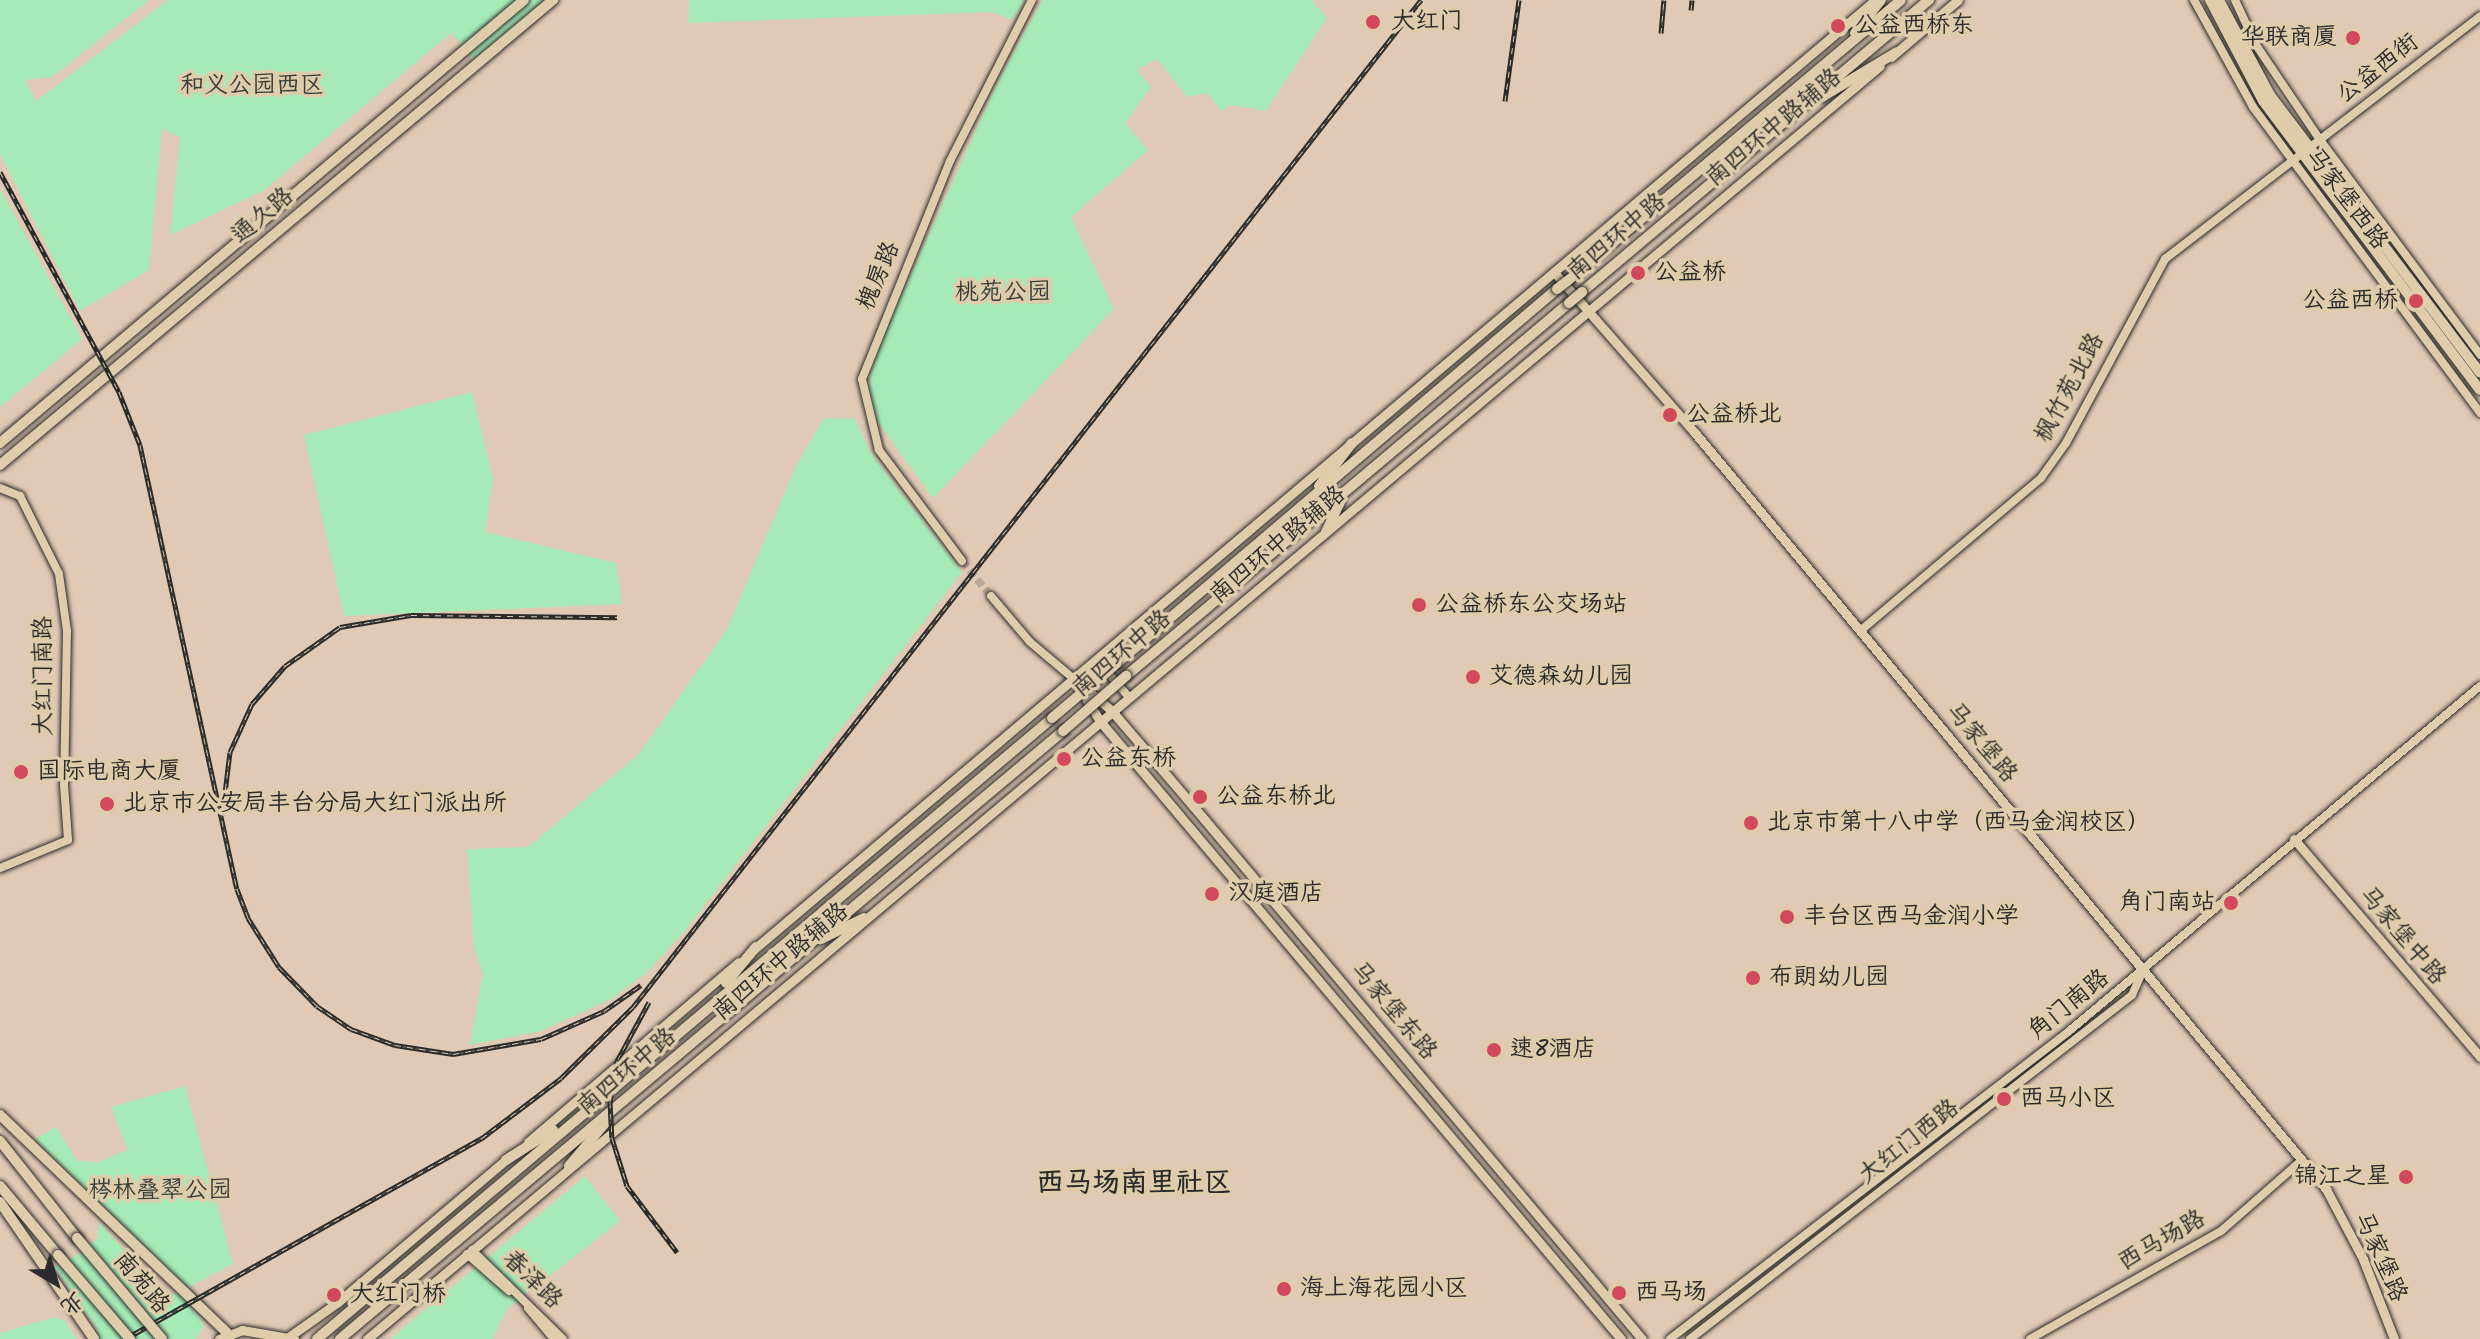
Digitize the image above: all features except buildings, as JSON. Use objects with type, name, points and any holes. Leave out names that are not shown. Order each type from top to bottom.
[{"type":"main road","name":"通久路","points":[[0,443],[524,0]]},
{"type":"main road","name":"通久路","points":[[0,465],[553,0]]},
{"type":"main road","name":"南四环中路辅路","points":[[292,1338],[1875,0]]},
{"type":"main road","points":[[1841,50],[1881,0]]},
{"type":"main road","name":"南四环中路","points":[[317,1339],[1901,0]]},
{"type":"main road","name":"南四环中路","points":[[340,1339],[1126,676],[1343,497],[1929,0]]},
{"type":"main road","name":"南四环中路辅路","points":[[367,1339],[1958,0]]},
{"type":"main road","name":"马家堡西路","points":[[2210,0],[2242,68],[2301,154],[2480,390]]},
{"type":"main road","name":"马家堡西路","points":[[2219,0],[2301,154],[2480,373]]},
{"type":"main road","points":[[1792,115],[1897,52]]},
{"type":"main road","name":"马家堡路","points":[[1554,272],[1860,631],[2326,1189],[2363,1259],[2394,1339]]},
{"type":"main road","points":[[1305,505],[1352,443]]},
{"type":"main road","points":[[1326,532],[1343,497]]},
{"type":"main road","name":"马家堡东路","points":[[1074,679],[1111,710],[1642,1339]]},
{"type":"main road","name":"马家堡东路","points":[[1074,679],[1099,720],[1621,1339]]},
{"type":"main road","name":"马家堡中路","points":[[2294,839],[2480,1057]]},
{"type":"main road","points":[[805,947],[864,918]]},
{"type":"main road","points":[[672,1038],[756,947]]},
{"type":"main road","points":[[569,1166],[624,1101]]},
{"type":"main road","points":[[506,1160],[589,1108]]},
{"type":"main road","points":[[0,1115],[223,1336],[266,1330],[292,1338]]},
{"type":"main road","name":"南苑路","points":[[0,1141],[162,1339]]},
{"type":"main road","name":"南苑路","points":[[0,1186],[130,1339]]},
{"type":"main road","points":[[0,1202],[94,1339]]},
{"type":"street","name":"槐房路","points":[[962,561],[879,450],[862,379],[950,161],[1032,0]]},
{"type":"street","name":"马家堡西路","points":[[2194,0],[2232,76],[2301,154],[2480,413]]},
{"type":"street","name":"马家堡西路","points":[[2235,0],[2256,45],[2320,140],[2480,355]]},
{"type":"street","name":"公益西街","points":[[2301,154],[2480,16]]},
{"type":"street","name":"枫竹苑北路","points":[[1860,631],[2041,478],[2066,443],[2165,259],[2301,154]]},
{"type":"street","name":"大红门南路","points":[[0,488],[20,496],[59,574],[67,631],[68,840],[0,868]]},
{"type":"street","points":[[991,596],[1030,642],[1074,679]]},
{"type":"street","points":[[1097,660],[1128,696]]},
{"type":"street","name":"角门南路","points":[[1670,1339],[2057,1042],[2294,839],[2480,686]]},
{"type":"street","name":"大红门西路","points":[[1690,1339],[2132,995],[2143,969]]},
{"type":"street","name":"西马场路","points":[[2030,1339],[2221,1231],[2301,1161]]},
{"type":"street","name":"春泽路","points":[[470,1252],[554,1339]]},
{"type":"street","name":"春泽路","points":[[470,1252],[563,1339]]},
{"type":"green space","name":"和义公园西区","points":[[0,0],[149,0],[52,77],[25,80],[36,101],[168,0],[545,0],[474,59],[451,33],[263,191],[170,235],[180,137],[162,129],[149,270],[80,311],[0,154]]},
{"type":"green space","points":[[689,0],[1024,0],[1013,20],[992,12],[688,23]]},
{"type":"green space","name":"桃苑公园","points":[[1042,0],[1312,0],[1327,18],[1266,111],[1231,105],[1221,111],[1207,93],[1187,97],[1157,59],[1137,70],[1151,87],[1125,123],[1148,150],[1071,217],[1114,309],[933,498],[875,418],[868,399],[872,360],[996,86]]},
{"type":"green space","points":[[0,189],[82,339],[0,407]]},
{"type":"green space","points":[[472,392],[493,479],[485,532],[616,563],[622,604],[344,616],[304,435]]},
{"type":"green space","points":[[824,418],[855,419],[872,455],[962,572],[683,933],[646,973],[613,998],[541,1031],[470,1045],[483,973],[474,948],[467,849],[528,847],[639,754],[727,629],[796,466]]},
{"type":"green space","name":"梣林叠翠公园","points":[[185,1086],[233,1264],[187,1288],[35,1139],[56,1127],[77,1161],[98,1162],[128,1150],[111,1107]]},
{"type":"green space","points":[[585,1176],[620,1221],[506,1310],[493,1339],[390,1339]]},
{"type":"green space","points":[[99,1223],[166,1294],[178,1294],[201,1319],[204,1327],[196,1339],[97,1339],[97,1329],[53,1265],[62,1266],[97,1239]]},
{"type":"green space","points":[[55,1317],[66,1322],[76,1339],[0,1339],[0,1333]]},
{"type":"tunnel","points":[[962,561],[991,596]]},
{"type":"railway","points":[[125,1339],[482,1138],[561,1078],[633,1007],[1421,0]]},
{"type":"railway","points":[[1505,101],[1519,0]]},
{"type":"railway","points":[[1661,33],[1664,0]]},
{"type":"railway","points":[[1691,10],[1692,0]]},
{"type":"railway","points":[[0,172],[119,392],[140,445],[237,889],[248,918],[279,967],[317,1006],[351,1029],[395,1045],[453,1054],[541,1039],[604,1011],[641,985]]},
{"type":"railway","points":[[224,801],[230,752],[252,704],[285,666],[340,627],[411,615],[617,617]]},
{"type":"railway","points":[[649,1002],[617,1061],[610,1102],[612,1138],[627,1186],[677,1252]]},
{"type":"place","name":"大红门","points":[[1373,22]]},
{"type":"place","name":"公益西桥东","points":[[1838,26]]},
{"type":"place","name":"华联商厦","points":[[2353,38]]},
{"type":"place","name":"公益桥","points":[[1638,273]]},
{"type":"place","name":"公益西桥","points":[[2416,301]]},
{"type":"place","name":"公益桥北","points":[[1670,415]]},
{"type":"place","name":"公益桥东公交场站","points":[[1419,605]]},
{"type":"place","name":"艾德森幼儿园","points":[[1473,677]]},
{"type":"place","name":"公益东桥","points":[[1064,759]]},
{"type":"place","name":"国际电商大厦","points":[[21,772]]},
{"type":"place","name":"公益东桥北","points":[[1200,797]]},
{"type":"place","name":"北京市公安局丰台分局大红门派出所","points":[[107,804]]},
{"type":"place","name":"北京市第十八中学（西马金润校区）","points":[[1751,823]]},
{"type":"place","name":"汉庭酒店","points":[[1212,894]]},
{"type":"place","name":"角门南站","points":[[2231,903]]},
{"type":"place","name":"丰台区西马金润小学","points":[[1787,917]]},
{"type":"place","name":"布朗幼儿园","points":[[1753,978]]},
{"type":"place","name":"速8酒店","points":[[1494,1050]]},
{"type":"place","name":"西马小区","points":[[2004,1099]]},
{"type":"place","name":"锦江之星","points":[[2406,1177]]},
{"type":"place","name":"海上海花园小区","points":[[1284,1289]]},
{"type":"place","name":"西马场","points":[[1619,1293]]},
{"type":"place","name":"大红门桥","points":[[334,1295]]},
{"type":"district","name":"西马场南里社区","points":[[1134,1184]]}]
